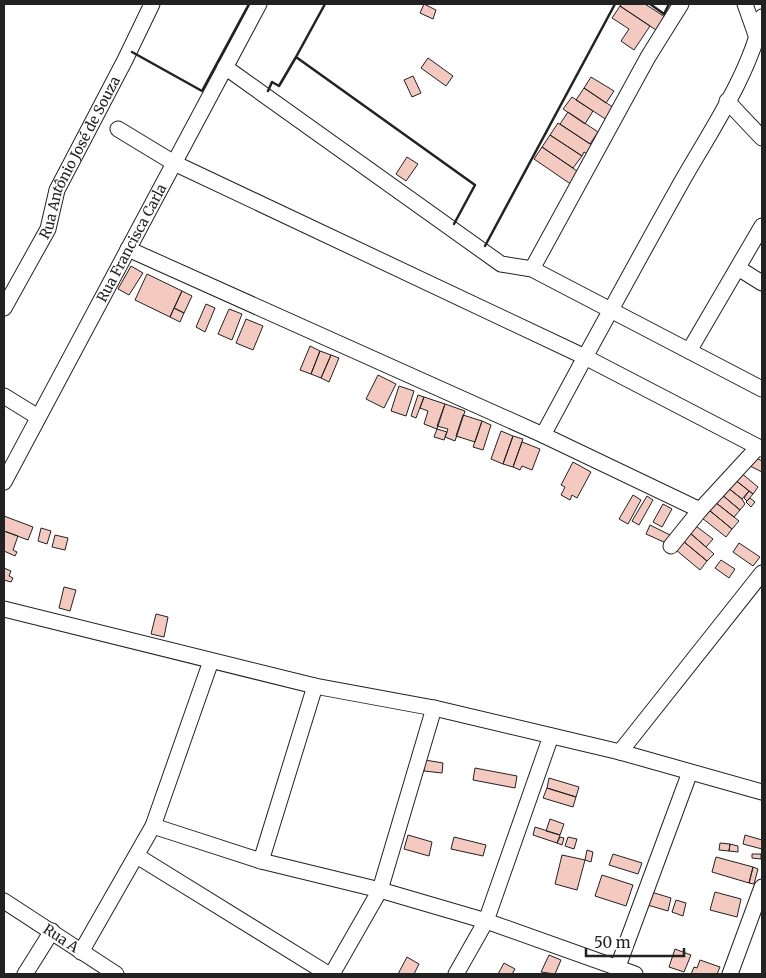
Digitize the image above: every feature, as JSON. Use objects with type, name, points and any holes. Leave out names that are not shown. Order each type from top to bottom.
[{"type":"street","name":"Rua Antônio José de Souza","points":[[4,308],[48,229],[57,190],[152,4]]},
{"type":"street","name":"Rua Francisca Carla","points":[[4,482],[259,4]]},
{"type":"street","points":[[532,269],[648,57],[681,4]]},
{"type":"street","points":[[745,4],[760,36]]},
{"type":"street","points":[[543,435],[610,309],[727,101],[760,36],[762,17]]},
{"type":"street","points":[[225,67],[501,264],[532,269],[762,389]]},
{"type":"street","points":[[727,101],[762,138]]},
{"type":"street","points":[[118,129],[174,162],[585,357],[760,448],[700,510],[672,546]]},
{"type":"street","points":[[690,351],[762,226]]},
{"type":"street","points":[[128,249],[543,435],[700,510]]},
{"type":"street","points":[[738,268],[762,283]]},
{"type":"street","points":[[4,396],[38,417]]},
{"type":"street","points":[[620,752],[760,579]]},
{"type":"street","points":[[4,608],[315,686],[434,708],[620,752],[762,792]]},
{"type":"street","points":[[82,952],[153,826],[210,661]]},
{"type":"street","points":[[261,862],[315,686]]},
{"type":"street","points":[[332,974],[380,890],[434,708]]},
{"type":"street","points":[[456,974],[486,921],[551,736]]},
{"type":"street","points":[[617,969],[690,772]]},
{"type":"street","points":[[153,826],[261,862],[380,890],[486,921],[635,974]]},
{"type":"street","points":[[137,856],[328,974]]},
{"type":"street","points":[[730,974],[762,887]]},
{"type":"street","name":"Rua A","points":[[4,901],[116,974]]},
{"type":"street","points":[[25,974],[52,931]]},
{"type":"building","points":[[424,4],[436,10],[433,19],[420,13]]},
{"type":"building","points":[[621,4],[645,4],[665,17],[656,30],[620,6]]},
{"type":"building","points":[[620,6],[650,26],[634,50],[621,41],[629,29],[612,18]]},
{"type":"building","points":[[428,58],[453,76],[446,86],[421,68]]},
{"type":"building","points":[[413,76],[421,93],[412,97],[404,80]]},
{"type":"building","points":[[591,77],[614,91],[606,103],[584,88]]},
{"type":"building","points":[[584,88],[614,108],[607,120],[576,100]]},
{"type":"building","points":[[572,97],[593,111],[585,124],[563,109]]},
{"type":"building","points":[[568,112],[598,132],[590,144],[560,124]]},
{"type":"building","points":[[558,123],[592,145],[587,154],[584,152],[582,156],[550,135]]},
{"type":"building","points":[[550,135],[582,156],[573,168],[542,147]]},
{"type":"building","points":[[542,147],[580,173],[572,185],[534,159]]},
{"type":"building","points":[[407,157],[418,164],[406,181],[396,174]]},
{"type":"building","points":[[131,266],[143,273],[129,295],[118,289]]},
{"type":"building","points":[[147,274],[182,291],[170,317],[135,300]]},
{"type":"building","points":[[182,291],[192,296],[184,313],[174,308]]},
{"type":"building","points":[[206,304],[215,308],[205,332],[196,327]]},
{"type":"building","points":[[174,308],[184,313],[180,322],[170,317]]},
{"type":"building","points":[[229,309],[242,314],[232,340],[218,334]]},
{"type":"building","points":[[246,319],[263,326],[253,350],[236,343]]},
{"type":"building","points":[[310,346],[320,351],[311,374],[300,370]]},
{"type":"building","points":[[320,351],[331,355],[321,378],[311,374]]},
{"type":"building","points":[[331,355],[339,358],[329,382],[321,378]]},
{"type":"building","points":[[378,375],[396,384],[384,408],[366,399]]},
{"type":"building","points":[[399,386],[414,391],[406,416],[391,411]]},
{"type":"building","points":[[418,395],[424,397],[416,418],[411,416]]},
{"type":"building","points":[[424,397],[445,404],[437,429],[424,424],[428,411],[420,408]]},
{"type":"building","points":[[445,404],[465,411],[455,441],[445,437],[448,429],[437,426]]},
{"type":"building","points":[[463,415],[482,421],[475,442],[456,436]]},
{"type":"building","points":[[482,421],[491,425],[483,450],[473,447]]},
{"type":"building","points":[[437,429],[447,432],[444,440],[434,437]]},
{"type":"building","points":[[501,431],[513,436],[503,464],[491,459]]},
{"type":"building","points":[[513,436],[523,439],[513,467],[503,464]]},
{"type":"building","points":[[522,442],[540,449],[532,470],[522,466],[520,470],[513,467]]},
{"type":"building","points":[[755,457],[762,461],[762,472],[750,466]]},
{"type":"building","points":[[573,462],[591,472],[577,498],[572,495],[570,500],[561,495],[565,487],[561,485]]},
{"type":"building","points":[[740,472],[758,487],[753,494],[734,479]]},
{"type":"building","points":[[734,479],[749,491],[742,499],[727,487]]},
{"type":"building","points":[[727,487],[742,499],[745,504],[740,510],[721,494]]},
{"type":"building","points":[[749,491],[753,494],[747,501],[744,498]]},
{"type":"building","points":[[721,494],[740,510],[734,517],[715,502]]},
{"type":"building","points":[[633,495],[641,500],[628,524],[619,519]]},
{"type":"building","points":[[647,496],[653,500],[639,525],[632,521]]},
{"type":"building","points":[[750,498],[755,502],[751,507],[746,502]]},
{"type":"building","points":[[715,502],[739,521],[732,529],[709,510]]},
{"type":"building","points":[[663,504],[672,509],[662,527],[653,522]]},
{"type":"building","points":[[709,510],[732,529],[726,537],[702,518]]},
{"type":"building","points":[[4,516],[33,527],[28,540],[4,531]]},
{"type":"building","points":[[650,525],[670,535],[666,543],[646,534]]},
{"type":"building","points":[[696,526],[713,539],[706,547],[690,533]]},
{"type":"building","points":[[41,528],[51,531],[47,544],[38,541]]},
{"type":"building","points":[[4,531],[18,536],[13,550],[17,552],[15,556],[4,551]]},
{"type":"building","points":[[690,533],[714,554],[707,561],[683,541]]},
{"type":"building","points":[[55,535],[68,538],[65,550],[52,547]]},
{"type":"building","points":[[683,541],[707,561],[700,570],[676,550]]},
{"type":"building","points":[[739,543],[760,557],[753,566],[733,552]]},
{"type":"building","points":[[721,560],[735,569],[729,578],[715,568]]},
{"type":"building","points":[[4,568],[11,571],[9,576],[13,578],[11,582],[4,580]]},
{"type":"building","points":[[64,587],[76,590],[70,611],[59,608]]},
{"type":"building","points":[[156,614],[168,617],[164,637],[151,634]]},
{"type":"building","points":[[425,760],[443,763],[442,773],[424,771]]},
{"type":"building","points":[[475,768],[517,776],[515,788],[473,780]]},
{"type":"building","points":[[549,778],[579,787],[576,797],[547,788]]},
{"type":"building","points":[[547,788],[576,797],[573,807],[543,798]]},
{"type":"building","points":[[550,819],[564,824],[560,835],[546,831]]},
{"type":"building","points":[[535,827],[560,835],[557,843],[533,835]]},
{"type":"building","points":[[408,835],[432,842],[429,856],[404,849]]},
{"type":"building","points":[[745,835],[762,840],[762,849],[743,844]]},
{"type":"building","points":[[454,837],[486,845],[483,856],[451,849]]},
{"type":"building","points":[[560,837],[564,838],[562,845],[557,843]]},
{"type":"building","points":[[568,837],[577,839],[574,849],[565,846]]},
{"type":"building","points":[[720,843],[730,844],[729,851],[719,850]]},
{"type":"building","points":[[730,844],[738,846],[738,852],[729,851]]},
{"type":"building","points":[[587,850],[593,852],[591,862],[585,860]]},
{"type":"building","points":[[613,854],[642,863],[638,874],[609,865]]},
{"type":"building","points":[[752,854],[761,854],[761,859],[752,858]]},
{"type":"building","points":[[562,855],[585,860],[577,890],[555,884]]},
{"type":"building","points":[[716,857],[753,867],[749,883],[712,872]]},
{"type":"building","points":[[753,867],[758,869],[754,884],[749,883]]},
{"type":"building","points":[[602,875],[633,885],[626,906],[595,896]]},
{"type":"building","points":[[648,891],[671,898],[668,911],[644,904]]},
{"type":"building","points":[[715,892],[741,899],[737,917],[710,910]]},
{"type":"building","points":[[676,900],[686,903],[683,916],[672,912]]},
{"type":"building","points":[[675,949],[691,955],[684,972],[669,967]]},
{"type":"building","points":[[549,955],[561,960],[555,974],[541,972]]},
{"type":"building","points":[[407,957],[419,964],[414,974],[398,974]]},
{"type":"building","points":[[700,960],[720,967],[717,974],[691,974],[694,967],[697,968]]},
{"type":"building","points":[[504,963],[515,969],[512,974],[498,974]]},
{"type":"wall","points":[[132,52],[202,91],[249,4]]},
{"type":"wall","points":[[325,4],[296,57],[475,185],[454,224]]},
{"type":"wall","points":[[485,246],[615,4]]},
{"type":"wall","points":[[650,4],[664,14],[669,4]]},
{"type":"wall","points":[[268,91],[272,82],[279,86],[296,57]]}]
